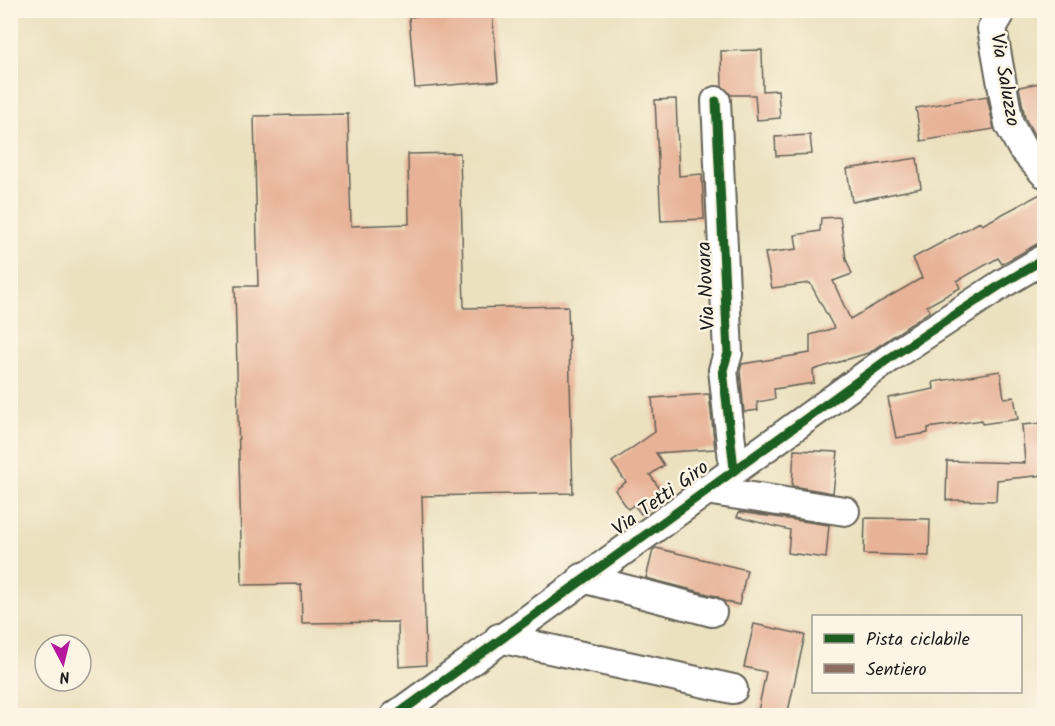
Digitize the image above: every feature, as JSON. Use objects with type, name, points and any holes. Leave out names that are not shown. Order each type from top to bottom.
[{"type":"street","name":"Via Saluzzo","points":[[1000,14],[992,28],[1010,124],[1022,148],[1044,172]]},
{"type":"street","name":"Via Novara","points":[[716,101],[728,353],[723,370],[734,469]]},
{"type":"street","name":"Via Tetti Giro","points":[[394,716],[891,357],[1044,259]]},
{"type":"street","points":[[705,490],[845,511]]},
{"type":"street","points":[[582,579],[712,612]]},
{"type":"street","points":[[499,638],[733,690]]},
{"type":"building","points":[[492,10],[498,81],[415,88],[409,17]]},
{"type":"building","points":[[762,50],[763,91],[778,90],[780,118],[757,120],[755,95],[731,95],[722,86],[721,51]]},
{"type":"building","points":[[1044,82],[1044,149],[1025,118],[1019,87]]},
{"type":"building","points":[[987,96],[994,129],[921,141],[916,108]]},
{"type":"building","points":[[676,99],[679,176],[702,174],[704,219],[661,221],[655,100]]},
{"type":"building","points":[[348,114],[351,226],[409,224],[408,154],[460,153],[464,308],[568,306],[573,493],[422,496],[426,665],[399,667],[398,622],[302,623],[301,584],[242,585],[235,286],[258,286],[254,116]]},
{"type":"building","points":[[810,135],[812,154],[776,156],[775,137]]},
{"type":"building","points":[[917,158],[921,188],[852,202],[847,169]]},
{"type":"building","points":[[1044,192],[1044,240],[1002,264],[998,258],[957,281],[960,288],[927,306],[930,311],[868,353],[813,370],[814,383],[774,389],[775,399],[757,402],[758,410],[744,412],[740,371],[742,364],[810,353],[810,335],[834,328],[810,283],[772,288],[765,253],[797,249],[795,235],[820,231],[821,218],[840,217],[846,259],[852,274],[833,281],[850,319],[922,278],[913,258],[980,222],[982,225]]},
{"type":"building","points":[[1000,371],[1004,398],[1014,397],[1018,419],[982,424],[982,420],[928,428],[928,433],[896,438],[888,398],[934,389],[933,382]]},
{"type":"building","points":[[709,394],[715,449],[656,453],[664,465],[650,475],[665,496],[641,514],[634,505],[628,509],[615,490],[626,482],[612,462],[655,432],[652,398]]},
{"type":"building","points":[[1044,423],[1044,475],[997,480],[996,501],[946,500],[947,461],[1025,463],[1022,425]]},
{"type":"building","points":[[794,450],[838,452],[833,493],[792,486]]},
{"type":"building","points":[[739,512],[829,525],[826,558],[788,553],[790,530],[737,517]]},
{"type":"building","points":[[865,518],[930,519],[929,556],[864,554]]},
{"type":"building","points":[[656,548],[747,570],[739,605],[716,596],[646,578],[653,550]]},
{"type":"building","points":[[754,624],[805,635],[787,716],[757,716],[766,672],[744,667]]},
{"type":"marked path","points":[[999,10],[1000,14]]},
{"type":"cycle path","points":[[716,101],[728,353],[723,370],[734,469]]},
{"type":"cycle path","points":[[395,716],[891,357],[1044,259]]}]
